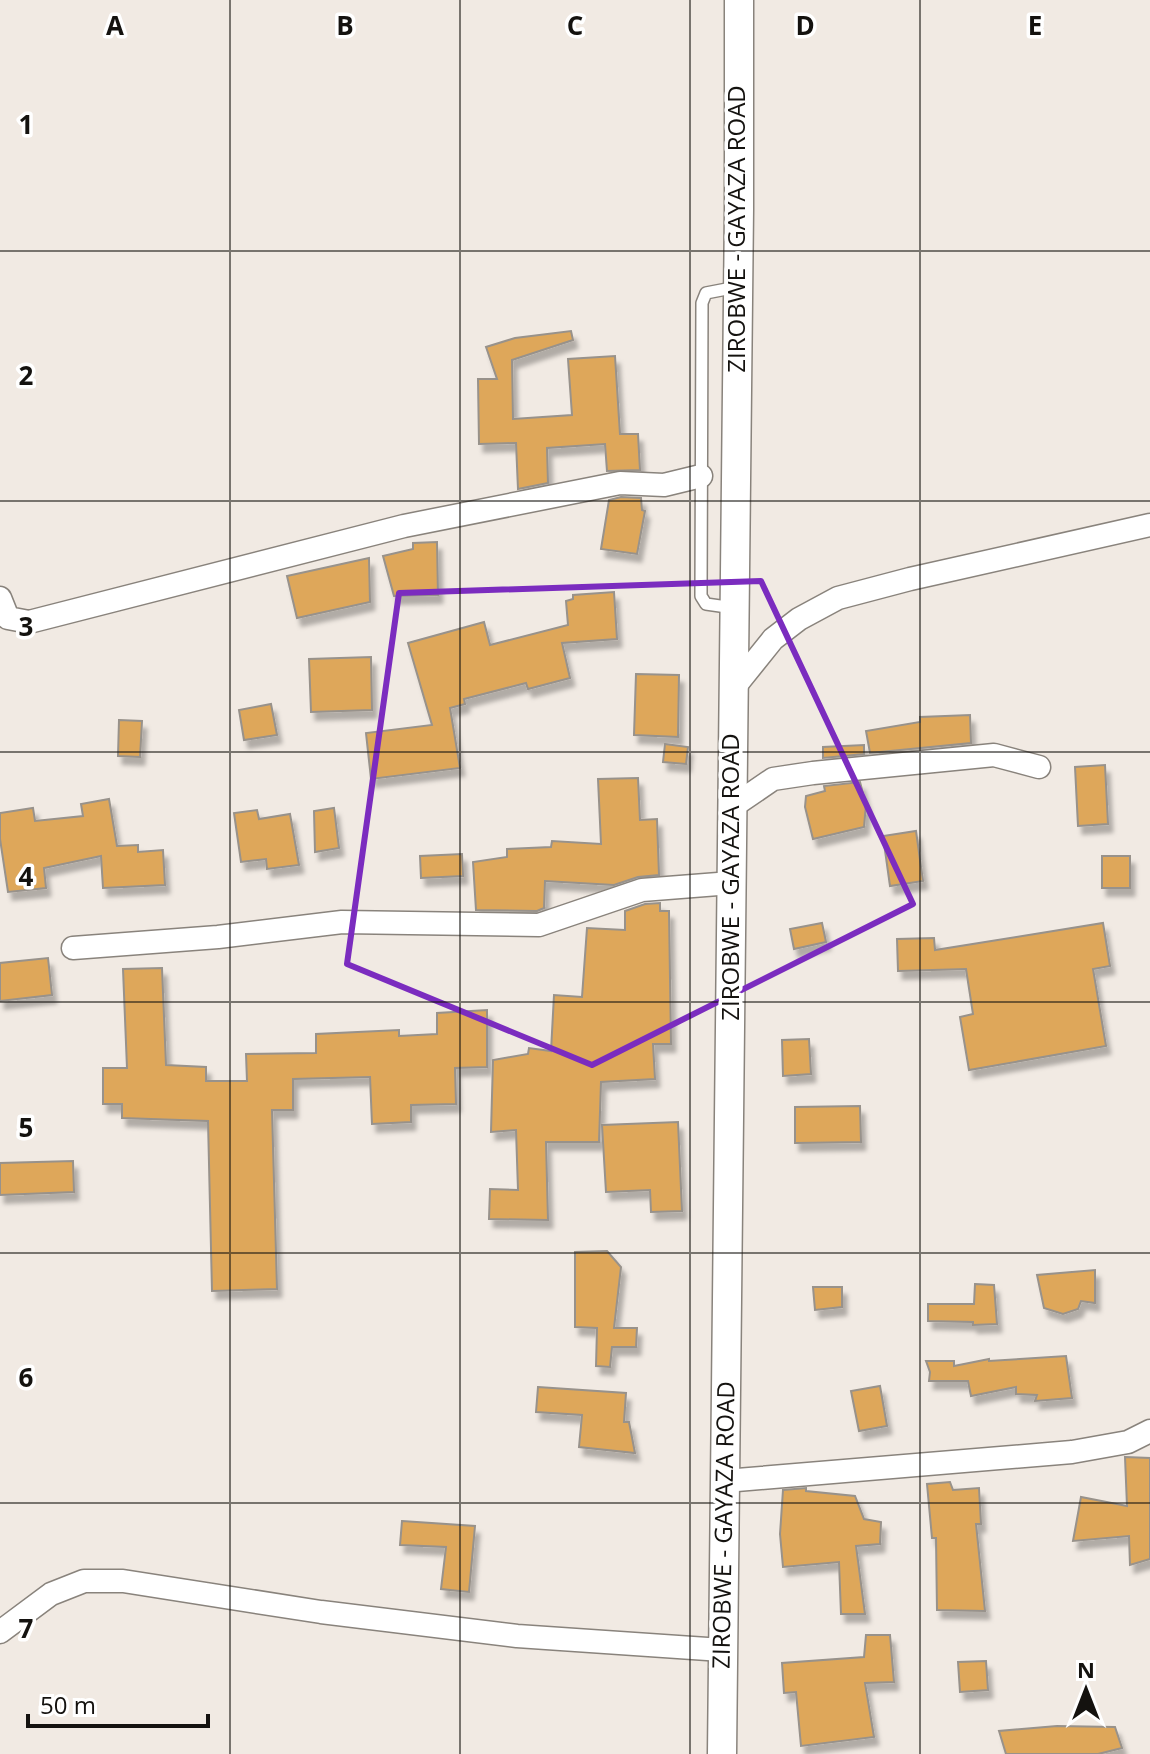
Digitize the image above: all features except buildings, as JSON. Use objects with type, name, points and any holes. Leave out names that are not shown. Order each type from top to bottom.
[{"type":"street","name":"ZIROBWE - GAYAZA ROAD","points":[[722,1754],[739,0]]},
{"type":"street","points":[[0,598],[8,618],[29,622],[404,526],[620,483],[664,485],[701,476]]},
{"type":"street","points":[[732,690],[773,639],[799,619],[838,598],[1150,525]]},
{"type":"street","points":[[732,807],[773,779],[813,773],[994,755],[1039,767]]},
{"type":"street","points":[[73,948],[218,937],[342,922],[539,925],[642,890],[731,883]]},
{"type":"street","points":[[725,1481],[1072,1452],[1128,1442],[1150,1431]]},
{"type":"street","points":[[0,1632],[51,1594],[84,1581],[123,1581],[321,1612],[517,1636],[722,1650]]},
{"type":"lane","points":[[734,608],[706,604],[701,596],[702,303],[706,293],[738,287]]},
{"type":"highlighted area","points":[[761,581],[913,904],[592,1065],[347,964],[399,593]]}]
